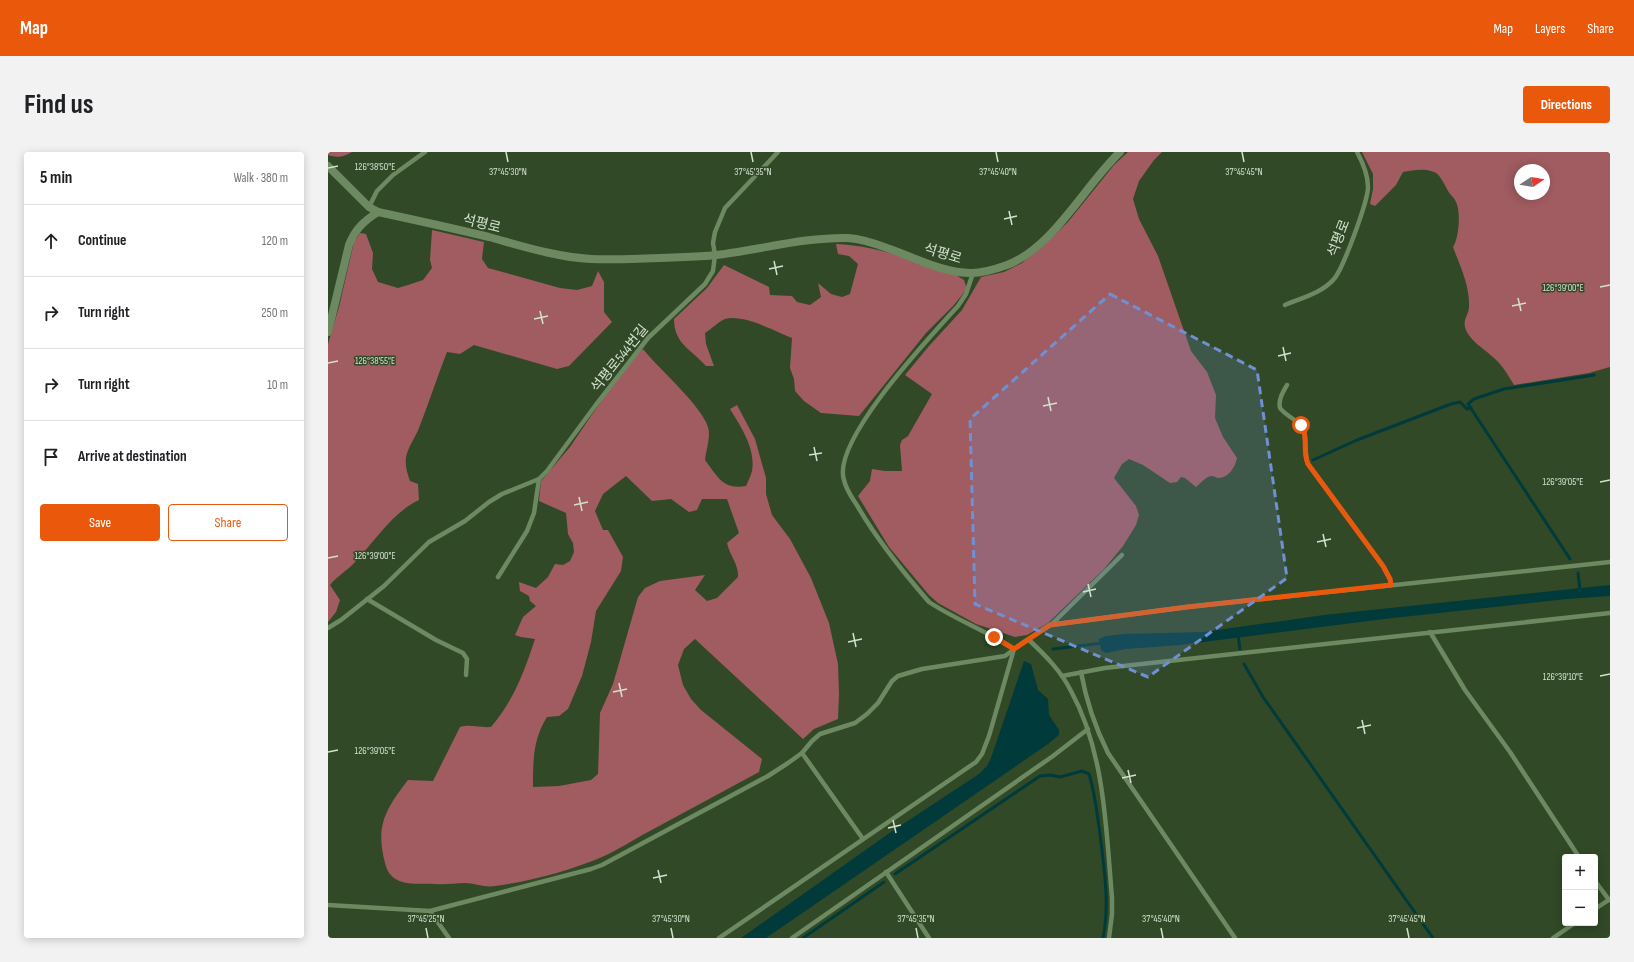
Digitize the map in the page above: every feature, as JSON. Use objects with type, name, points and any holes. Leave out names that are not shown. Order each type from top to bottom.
[{"type":"street","name":"석평로","points":[[328,166],[369,207],[378,212],[488,237],[525,248],[590,259],[715,255],[791,243],[849,238],[870,241],[953,272],[973,273],[1007,264],[1016,260],[1035,247],[1052,232],[1102,171],[1120,152]]},
{"type":"street","points":[[328,332],[351,239],[361,224],[378,212]]},
{"type":"lane","points":[[369,207],[377,191],[393,175],[425,152]]},
{"type":"lane","points":[[715,255],[713,242],[715,232],[725,208],[778,152]]},
{"type":"lane","name":"석평로","points":[[1285,305],[1324,287],[1334,280],[1340,269],[1358,223],[1368,189],[1364,167],[1357,152]]},
{"type":"lane","name":"석평로544번길","points":[[328,628],[341,620],[398,573],[429,542],[465,521],[489,502],[502,494],[539,479],[558,458],[595,406],[648,338],[705,284],[713,271],[715,255]]},
{"type":"lane","points":[[973,273],[966,294],[958,306],[898,374],[869,412],[843,465],[843,480],[870,528],[929,602],[942,611],[994,637],[1014,649]]},
{"type":"lane","points":[[1287,385],[1279,404],[1280,408],[1303,428],[1305,440],[1304,451],[1308,464],[1383,566],[1390,579],[1391,585]]},
{"type":"lane","points":[[498,577],[527,530],[534,513],[539,479]]},
{"type":"lane","points":[[328,906],[430,911],[560,878],[602,865],[768,776],[802,753],[812,740],[820,734],[855,723],[878,703],[892,681],[898,676],[922,669],[996,659],[1005,656],[1050,625],[1122,555]]},
{"type":"lane","points":[[1050,625],[1187,607],[1610,562]]},
{"type":"lane","points":[[367,599],[436,640],[463,653],[467,659],[466,675]]},
{"type":"lane","points":[[1062,676],[1081,672],[1610,613]]},
{"type":"lane","points":[[1430,632],[1465,690],[1510,752],[1577,854]]},
{"type":"lane","points":[[1029,640],[1062,676],[1074,696],[1088,729],[1095,754],[1102,797],[1112,898],[1109,938]]},
{"type":"lane","points":[[719,938],[976,762],[982,754],[997,711],[1014,649]]},
{"type":"lane","points":[[1081,672],[1084,689],[1108,753],[1235,938]]},
{"type":"lane","points":[[792,938],[1053,756],[1088,729]]},
{"type":"lane","points":[[802,753],[863,839]]},
{"type":"lane","points":[[886,872],[929,938]]},
{"type":"lane","points":[[1598,885],[1609,899],[1598,907]]},
{"type":"lane","points":[[430,911],[450,938]]},
{"type":"lane","points":[[1553,938],[1571,926]]},
{"type":"highlighted area","points":[[1110,294],[1257,370],[1287,578],[1148,677],[975,604],[970,419]]},
{"type":"shaded area","points":[[328,152],[352,152],[337,157],[328,155]]},
{"type":"shaded area","points":[[1128,152],[1162,152],[1154,160],[1139,181],[1133,199],[1139,219],[1158,256],[1191,351],[1207,372],[1216,395],[1215,418],[1223,437],[1237,458],[1235,465],[1228,474],[1222,478],[1210,476],[1196,487],[1185,478],[1181,477],[1177,482],[1170,483],[1143,465],[1129,459],[1122,464],[1114,478],[1136,506],[1139,515],[1136,525],[1123,546],[1104,569],[1048,623],[1027,635],[1015,637],[976,624],[938,603],[929,595],[889,547],[858,496],[870,481],[872,469],[902,471],[900,445],[902,440],[908,436],[932,394],[905,375],[962,310],[981,277],[1004,272],[1022,263],[1041,248],[1068,222],[1114,165]]},
{"type":"shaded area","points":[[1362,152],[1610,152],[1610,367],[1589,373],[1514,385],[1500,364],[1473,340],[1465,327],[1469,307],[1468,291],[1453,247],[1458,231],[1458,206],[1442,179],[1436,173],[1427,170],[1403,172],[1396,185],[1375,206],[1370,204],[1373,189],[1373,174]]},
{"type":"shaded area","points":[[432,230],[484,242],[482,259],[488,268],[560,288],[577,290],[592,286],[598,271],[604,282],[604,312],[612,322],[569,366],[557,369],[474,345],[460,354],[447,352],[419,428],[406,457],[406,469],[410,481],[418,484],[419,500],[410,505],[393,519],[355,562],[330,585],[340,600],[336,612],[328,622],[328,344],[339,307],[354,242],[360,233],[366,234],[373,253],[372,269],[378,282],[398,288],[423,280],[432,268],[430,260]]},
{"type":"shaded area","points":[[836,244],[852,245],[882,251],[956,275],[964,280],[967,289],[953,306],[926,333],[859,416],[821,413],[804,401],[795,391],[794,379],[790,368],[792,338],[750,321],[733,318],[725,319],[705,333],[706,344],[714,366],[706,366],[684,346],[680,340],[675,328],[674,319],[707,288],[724,265],[769,287],[770,295],[792,296],[797,302],[810,305],[821,297],[818,283],[831,294],[842,297],[850,294],[858,264],[849,256],[838,254]]},
{"type":"shaded area","points":[[643,349],[689,398],[704,418],[708,427],[709,439],[705,460],[722,481],[726,484],[738,487],[746,486],[752,473],[753,463],[747,438],[730,409],[737,405],[755,439],[766,478],[766,494],[772,515],[790,539],[811,578],[829,623],[838,664],[838,719],[814,729],[803,739],[695,639],[684,649],[678,665],[683,685],[691,699],[701,710],[762,759],[759,772],[620,848],[590,862],[564,871],[521,882],[491,886],[465,883],[412,884],[398,880],[392,877],[388,871],[382,850],[382,828],[388,809],[408,780],[433,781],[460,727],[491,727],[499,717],[518,685],[535,639],[515,635],[523,617],[536,606],[530,601],[529,596],[520,591],[519,582],[536,588],[548,577],[555,564],[563,565],[570,561],[574,552],[573,543],[568,534],[566,513],[539,501],[541,481],[570,447],[634,356]],"holes":[[[626,476],[652,501],[671,499],[689,512],[697,510],[702,499],[727,499],[739,533],[727,543],[736,564],[738,577],[717,598],[707,601],[695,590],[705,575],[660,581],[645,588],[638,597],[613,684],[600,713],[598,774],[591,780],[559,786],[533,787],[536,742],[542,725],[547,717],[559,716],[568,709],[582,676],[591,642],[596,611],[621,571],[623,557],[608,530],[603,530],[595,511],[603,494]]]},
{"type":"water","points":[[1610,585],[1610,596],[1567,599],[1384,619],[1180,645],[1125,649],[1106,653],[1101,650],[1099,639],[1106,636],[1124,634],[1204,632],[1324,615]]},
{"type":"water","points":[[1024,661],[1031,664],[1038,690],[1048,699],[1049,715],[1059,730],[1059,735],[766,938],[741,938],[891,832],[979,774],[987,766],[991,758]]},
{"type":"waterway","points":[[1570,559],[1468,404],[1474,399],[1504,389],[1594,375]]},
{"type":"waterway","points":[[1313,460],[1357,440],[1451,404],[1460,402],[1467,409],[1471,408]]},
{"type":"waterway","points":[[1578,573],[1580,591]]},
{"type":"waterway","points":[[1238,635],[1240,649]]},
{"type":"waterway","points":[[1053,649],[1103,643]]},
{"type":"waterway","points":[[1244,664],[1263,697],[1433,938]]},
{"type":"waterway","points":[[895,874],[1040,776],[1050,775],[1060,777],[1082,771],[1089,774],[1091,781],[1096,804],[1105,873],[1106,912],[1103,938]]},
{"type":"waterway","points":[[803,938],[884,882]]},
{"type":"route","points":[[994,637],[1014,649],[1050,625],[1187,607],[1391,585],[1390,579],[1383,566],[1308,464],[1305,458],[1305,440],[1301,425]]}]
